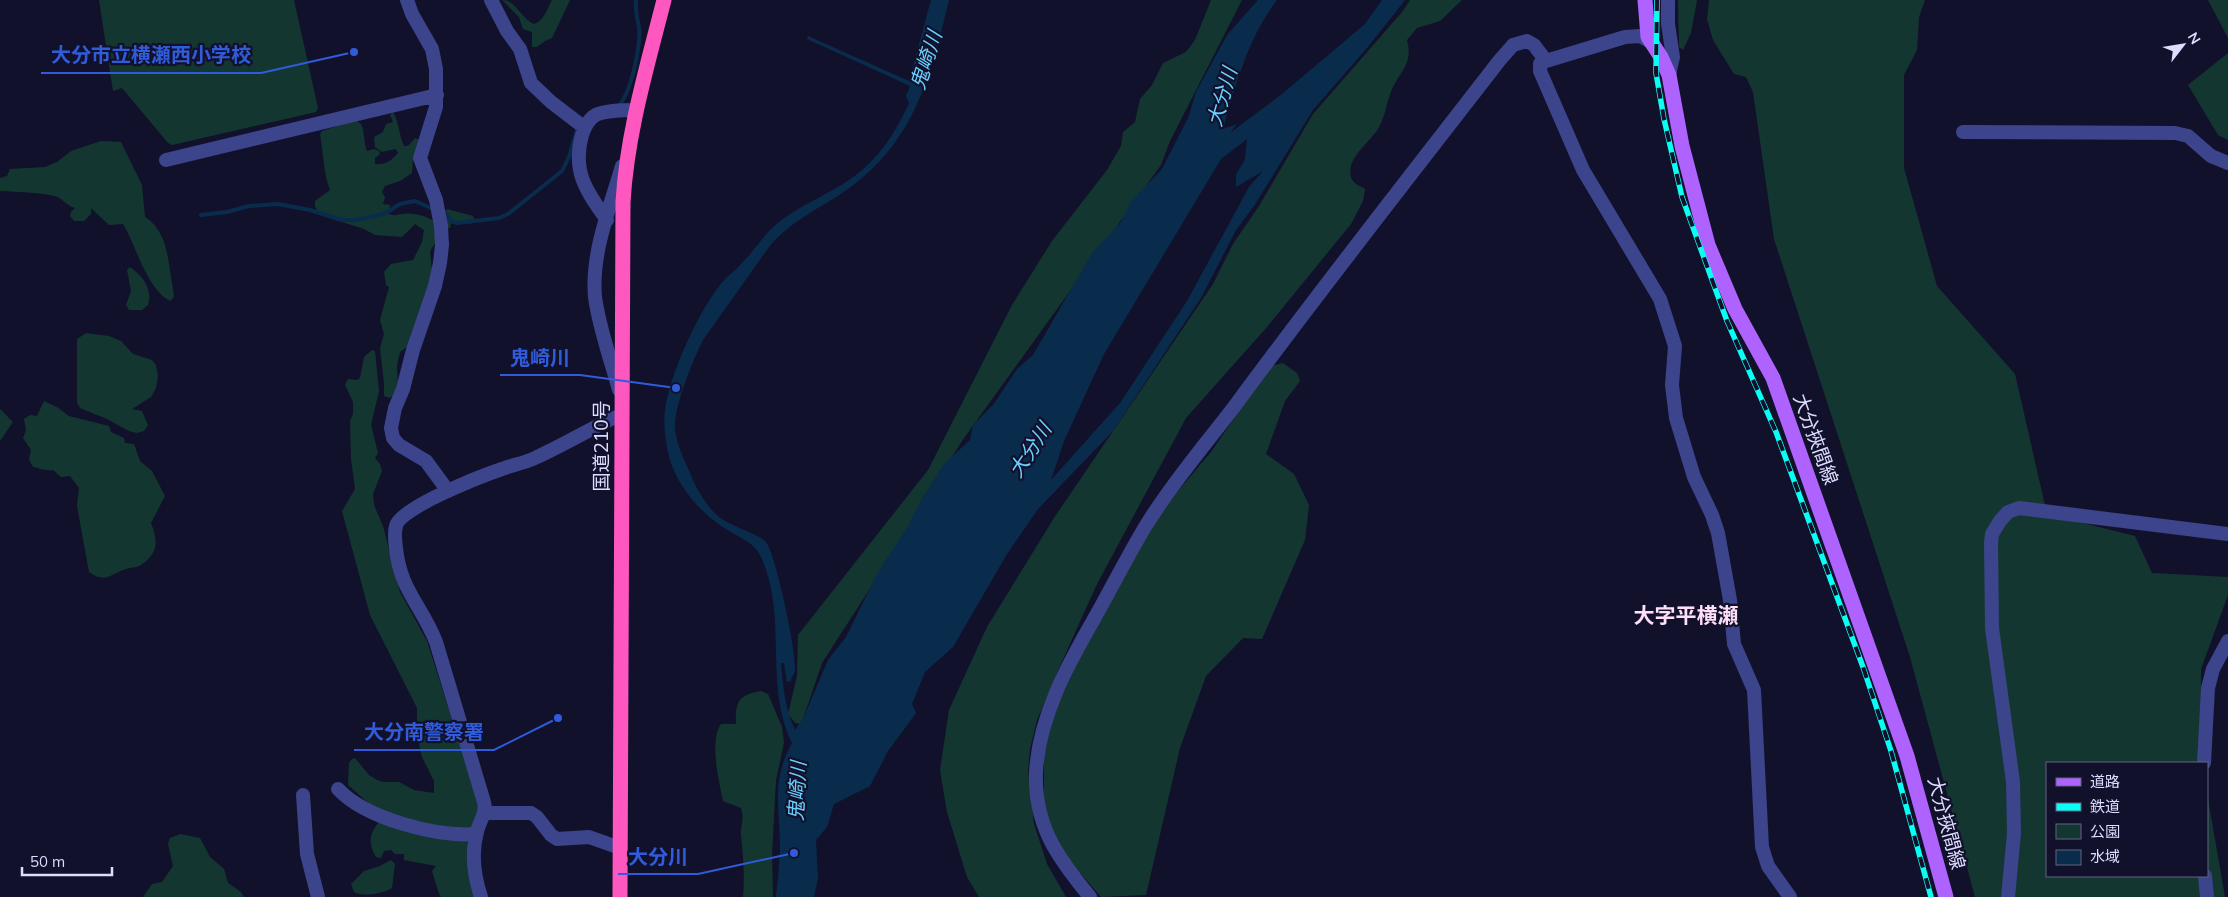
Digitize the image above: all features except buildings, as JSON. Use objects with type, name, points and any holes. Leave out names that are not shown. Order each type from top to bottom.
[{"type":"highway","name":"国道210号","points":[[620,897],[622,212],[625,170],[631,134],[664,0]]},
{"type":"main road","name":"大分挾間線","points":[[1645,0],[1646,28],[1649,41],[1661,57],[1669,75],[1682,146],[1708,245],[1735,309],[1773,378],[1907,756],[1946,897]]},
{"type":"street","points":[[407,0],[412,14],[432,49],[436,69],[436,107],[420,158],[438,206],[442,235],[440,263],[404,385],[395,408],[391,428],[392,435],[399,445],[426,461],[448,491]]},
{"type":"street","points":[[490,0],[507,31],[520,49],[531,83],[551,102],[585,128]]},
{"type":"street","points":[[1668,0],[1668,24],[1673,57],[1669,75]]},
{"type":"street","points":[[1649,41],[1640,36],[1625,37],[1546,61],[1540,64],[1540,71],[1579,161],[1596,193],[1660,299],[1674,346],[1672,385],[1676,418],[1694,477],[1712,515],[1718,534],[1730,600],[1734,644],[1754,690],[1762,847],[1768,866],[1790,897]]},
{"type":"street","points":[[1090,897],[1052,848],[1037,801],[1036,770],[1041,741],[1050,707],[1065,670],[1146,526],[1301,315],[1499,61],[1513,46],[1527,41],[1534,44],[1546,61]]},
{"type":"street","points":[[166,160],[437,95]]},
{"type":"street","points":[[607,220],[592,198],[579,171],[579,149],[585,128],[598,114],[637,110]]},
{"type":"street","points":[[1963,132],[2182,134],[2192,138],[2211,156],[2228,163]]},
{"type":"street","points":[[621,398],[595,298],[596,262],[631,134]]},
{"type":"street","points":[[481,897],[474,871],[476,834],[485,813],[482,796],[436,642],[426,620],[408,593],[402,579],[397,558],[395,535],[397,522],[414,509],[466,482],[534,459],[606,422],[621,417]]},
{"type":"street","points":[[2008,897],[2014,833],[2013,782],[1992,628],[1991,543],[1995,528],[2008,512],[2019,508],[2228,534]]},
{"type":"street","points":[[2204,762],[2208,688],[2213,669],[2228,641]]},
{"type":"street","points":[[338,790],[358,807],[374,814],[446,834],[476,834]]},
{"type":"street","points":[[303,795],[306,854],[318,897]]},
{"type":"street","points":[[485,813],[531,813],[557,839],[589,837],[620,848]]},
{"type":"street","points":[[2205,877],[2207,897]]},
{"type":"green space","points":[[99,0],[294,0],[318,108],[316,112],[172,145],[168,143],[122,88],[113,91]]},
{"type":"green space","points":[[502,0],[515,6],[529,22],[534,24],[543,17],[552,0],[570,0],[552,38],[537,47],[532,47],[532,32],[523,29],[519,17]]},
{"type":"green space","points":[[1211,0],[1242,0],[1170,141],[1161,165],[964,438],[916,517],[822,663],[803,719],[800,724],[795,723],[788,714],[797,676],[798,635],[928,470],[1012,305],[1052,241],[1107,170],[1121,146],[1123,132],[1135,122],[1140,99],[1152,85],[1163,63],[1186,52],[1195,40]]},
{"type":"green space","points":[[1410,0],[1462,0],[1440,21],[1417,28],[1407,40],[1408,60],[1391,92],[1381,122],[1352,163],[1350,170],[1353,181],[1365,189],[1363,201],[1351,224],[1267,327],[1186,418],[1096,586],[1037,720],[1030,749],[1028,771],[1034,824],[1047,864],[1066,897],[979,897],[967,877],[947,812],[940,770],[949,710],[987,627],[1054,518],[1213,284],[1233,244],[1259,206],[1313,114],[1403,11]]},
{"type":"green space","points":[[1678,0],[1697,0],[1691,33],[1683,50],[1679,47]]},
{"type":"green space","points":[[1709,0],[1925,0],[1919,17],[1917,50],[1904,75],[1904,168],[1937,286],[2015,374],[2047,514],[2135,536],[2152,573],[2228,577],[2228,595],[2201,669],[2201,762],[2046,762],[2046,877],[2208,877],[2208,799],[2225,897],[1975,897],[1910,657],[1774,239],[1753,92],[1746,77],[1734,74],[1713,40],[1707,19]]},
{"type":"green space","points":[[2208,0],[2228,0],[2228,38]]},
{"type":"green space","points":[[2228,53],[2228,140],[2218,135],[2188,85]]},
{"type":"green space","points":[[393,112],[404,146],[408,146],[415,138],[419,140],[418,150],[413,159],[412,173],[400,181],[385,186],[382,192],[385,197],[383,204],[390,205],[389,214],[418,214],[434,221],[438,239],[430,251],[432,271],[429,290],[411,344],[400,352],[397,366],[397,388],[390,398],[384,396],[380,348],[384,334],[380,320],[389,287],[386,285],[384,272],[391,264],[413,260],[422,242],[424,230],[415,224],[402,237],[375,235],[364,229],[320,215],[315,207],[315,201],[330,190],[326,178],[320,134],[322,131],[355,120],[361,124],[367,151],[374,149],[379,151],[380,154],[375,158],[375,164],[385,163],[398,153],[396,149],[382,152],[375,147],[374,137],[383,132],[386,124],[393,122],[390,115]]},
{"type":"green space","points":[[101,141],[121,142],[142,185],[145,217],[159,231],[166,249],[174,297],[170,301],[154,286],[142,266],[123,224],[109,225],[91,208],[91,214],[84,221],[74,221],[70,216],[75,208],[69,206],[58,197],[34,193],[0,191],[0,178],[7,176],[10,169],[45,167],[57,162],[71,151]]},
{"type":"green space","points":[[447,209],[473,216],[474,219],[470,224],[451,222],[450,228],[447,228],[444,213]]},
{"type":"green space","points":[[130,267],[143,279],[148,289],[148,305],[142,310],[129,310],[126,305],[131,291],[127,270]]},
{"type":"green space","points":[[86,333],[109,336],[121,341],[133,354],[152,360],[156,365],[158,376],[156,388],[151,397],[132,409],[142,411],[148,425],[144,431],[137,433],[129,431],[107,419],[80,408],[77,403],[77,339]]},
{"type":"green space","points":[[372,350],[375,351],[379,391],[371,425],[378,453],[375,458],[380,464],[382,471],[373,494],[374,505],[383,526],[400,592],[427,641],[479,804],[475,824],[469,830],[458,835],[467,841],[476,897],[441,897],[432,871],[436,866],[404,860],[404,854],[395,854],[391,850],[384,851],[381,858],[376,857],[371,846],[371,836],[376,826],[384,817],[348,785],[349,763],[355,758],[369,775],[377,780],[399,782],[414,790],[434,793],[434,781],[422,757],[417,735],[417,708],[370,615],[342,511],[355,489],[351,459],[350,421],[353,414],[353,402],[345,385],[348,379],[357,380],[360,378],[364,357]]},
{"type":"green space","points":[[1283,363],[1297,373],[1300,381],[1285,401],[1266,454],[1294,474],[1309,505],[1305,540],[1262,639],[1243,638],[1206,676],[1180,748],[1146,895],[1101,897],[1081,874],[1068,864],[1056,843],[1044,807],[1044,757],[1057,707],[1085,646],[1159,513],[1211,452],[1270,366]]},
{"type":"green space","points":[[44,401],[57,407],[69,416],[109,426],[111,432],[124,438],[125,443],[134,444],[140,461],[152,471],[165,496],[151,523],[156,541],[154,551],[139,566],[104,578],[89,572],[77,506],[79,488],[70,476],[61,477],[53,470],[33,467],[29,460],[31,450],[23,438],[26,430],[24,419],[30,415],[37,416]]},
{"type":"green space","points":[[0,409],[13,422],[0,441]]},
{"type":"green space","points":[[761,691],[768,694],[782,727],[784,743],[776,780],[772,854],[773,897],[743,897],[742,813],[741,808],[723,801],[715,751],[717,731],[721,724],[736,724],[736,710],[740,700],[743,697]]},
{"type":"green space","points":[[180,834],[200,838],[210,857],[224,869],[228,883],[241,892],[244,897],[143,897],[152,884],[162,882],[173,866],[168,844],[170,838]]},
{"type":"green space","points":[[391,860],[395,864],[392,888],[373,894],[358,894],[354,892],[351,884],[364,871]]},
{"type":"water","points":[[931,0],[949,0],[927,80],[905,128],[890,150],[871,170],[848,189],[796,222],[769,247],[703,340],[689,371],[677,409],[675,430],[677,441],[692,479],[702,496],[719,517],[762,539],[766,542],[770,551],[780,584],[793,646],[795,671],[791,681],[787,682],[784,663],[781,663],[787,706],[795,730],[803,719],[828,660],[846,637],[878,572],[908,526],[921,500],[944,464],[970,440],[973,425],[993,405],[1017,369],[1033,355],[1092,253],[1121,222],[1132,200],[1162,169],[1188,118],[1196,92],[1227,35],[1258,0],[1277,0],[1258,30],[1244,62],[1223,129],[1237,124],[1230,133],[1282,94],[1365,24],[1382,0],[1405,0],[1367,48],[1313,110],[1254,206],[1236,230],[1201,298],[1113,431],[1038,509],[1007,554],[953,647],[925,672],[912,704],[916,713],[888,751],[870,786],[834,804],[827,827],[816,840],[818,878],[814,897],[776,897],[780,849],[779,780],[792,743],[783,721],[779,697],[773,601],[769,578],[757,550],[708,516],[685,491],[670,460],[664,416],[668,395],[680,360],[696,323],[715,291],[779,222],[843,184],[865,167],[890,138],[909,103],[906,96],[910,86],[807,39],[808,36],[909,81]],"holes":[[[1247,139],[1245,159],[1236,175],[1236,187],[1263,171],[1249,187],[1187,301],[1120,403],[1051,480],[1064,441],[1104,354],[1221,159]]]},
{"type":"waterway","points":[[618,106],[627,92],[637,57],[639,27],[636,0]]},
{"type":"waterway","points":[[443,210],[451,221],[457,223],[499,218],[508,214],[562,171],[569,157],[578,126]]},
{"type":"waterway","points":[[201,215],[227,212],[249,206],[278,204],[310,210],[342,220],[355,220],[384,214],[400,204],[415,201],[433,209]]},
{"type":"railway","points":[[1657,0],[1656,73],[1664,119],[1682,197],[1727,321],[1776,432],[1863,667],[1891,751],[1931,897]]},
{"type":"place","name":"大分市立横瀬西小学校","points":[[354,52]]},
{"type":"place","name":"鬼崎川","points":[[676,388]]},
{"type":"place","name":"大分南警察署","points":[[558,718]]},
{"type":"place","name":"大分川","points":[[794,853]]},
{"type":"district","name":"大字平横瀬","points":[[1686,616]]}]
